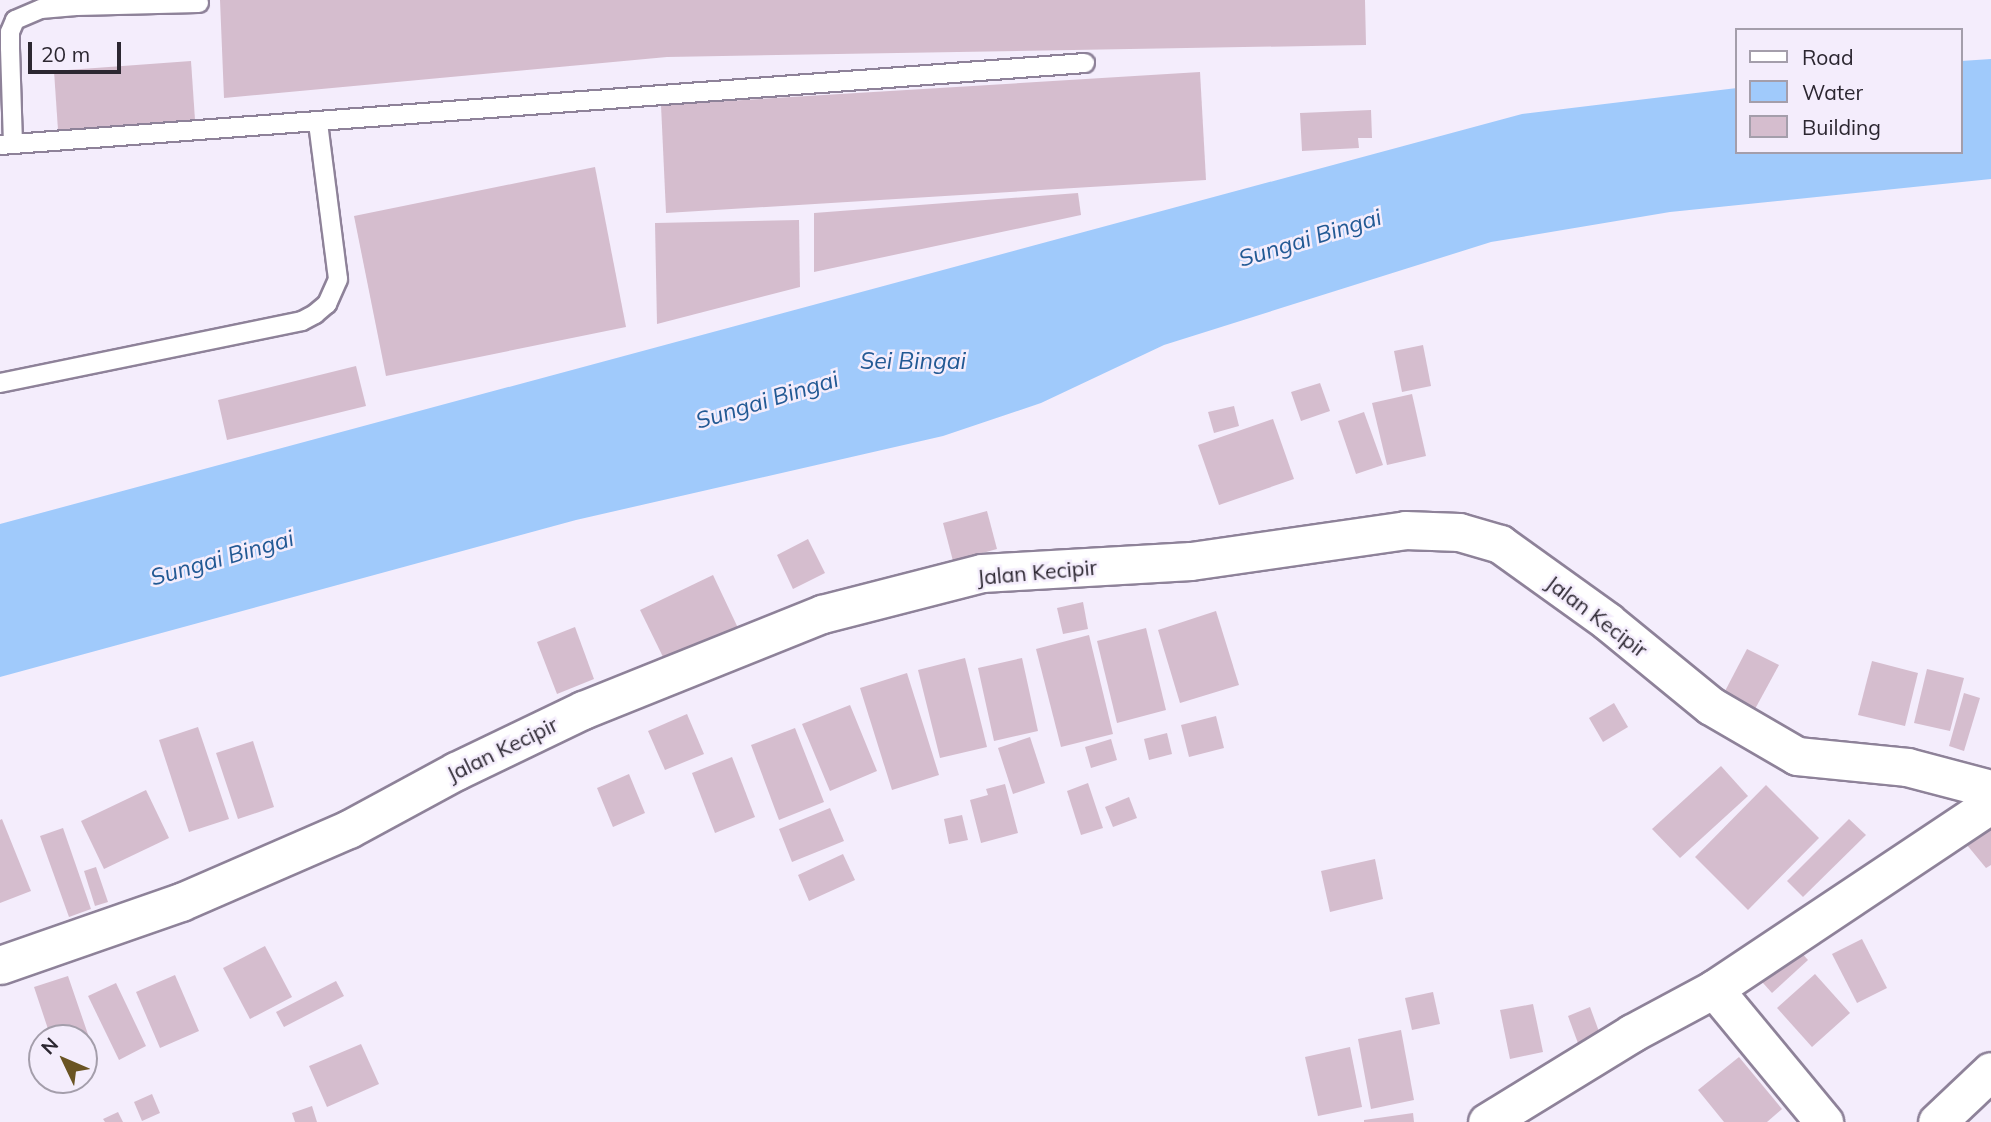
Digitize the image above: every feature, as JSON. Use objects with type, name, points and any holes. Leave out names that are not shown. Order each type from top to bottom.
[{"type":"street","name":"Jalan Kecipir","points":[[0,965],[181,902],[349,829],[456,771],[583,710],[822,614],[982,573],[1191,561],[1405,530],[1459,532],[1500,544],[1607,621],[1711,706],[1797,756],[1907,767],[1991,789]]},
{"type":"street","points":[[1487,1122],[1632,1033],[1714,989],[1991,804]]},
{"type":"street","points":[[1714,989],[1824,1122]]},
{"type":"street","points":[[1937,1122],[1991,1071]]},
{"type":"lane","points":[[199,3],[41,9],[15,20],[10,32],[6,144],[318,123],[1085,63]]},
{"type":"lane","points":[[0,383],[302,321],[315,314],[327,304],[338,279],[318,123]]},
{"type":"water","name":"Sei Bingai","points":[[1991,59],[1991,179],[1670,212],[1491,242],[1164,345],[1041,403],[943,436],[576,520],[0,677],[0,524],[1522,114],[1736,88],[1736,154],[1963,154],[1963,61]]},
{"type":"building","points":[[220,0],[1365,0],[1366,45],[667,57],[224,98]]},
{"type":"building","points":[[191,61],[195,120],[58,130],[54,71]]},
{"type":"building","points":[[1200,72],[1206,180],[666,213],[661,105]]},
{"type":"building","points":[[1371,110],[1372,138],[1358,138],[1359,148],[1302,151],[1300,113]]},
{"type":"building","points":[[595,167],[626,327],[386,376],[354,216]]},
{"type":"building","points":[[1078,193],[1081,215],[814,272],[814,213]]},
{"type":"building","points":[[799,220],[800,287],[657,324],[655,223]]},
{"type":"building","points":[[1423,345],[1431,386],[1402,392],[1394,351]]},
{"type":"building","points":[[356,366],[366,406],[227,440],[218,400]]},
{"type":"building","points":[[1320,383],[1330,411],[1301,421],[1291,392]]},
{"type":"building","points":[[1412,394],[1426,456],[1387,465],[1372,403]]},
{"type":"building","points":[[1234,406],[1239,426],[1214,433],[1208,412]]},
{"type":"building","points":[[1364,412],[1383,465],[1356,474],[1338,421]]},
{"type":"building","points":[[1273,419],[1294,479],[1219,505],[1198,445]]},
{"type":"building","points":[[987,511],[997,549],[953,561],[943,523]]},
{"type":"building","points":[[808,539],[825,573],[793,589],[777,555]]},
{"type":"building","points":[[713,575],[738,628],[666,663],[640,610]]},
{"type":"building","points":[[1083,602],[1088,629],[1063,634],[1057,608]]},
{"type":"building","points":[[1216,611],[1239,685],[1180,703],[1158,630]]},
{"type":"building","points":[[575,627],[594,679],[557,694],[537,642]]},
{"type":"building","points":[[1146,628],[1166,710],[1117,723],[1097,641]]},
{"type":"building","points":[[1089,635],[1113,734],[1061,747],[1036,649]]},
{"type":"building","points":[[1747,649],[1779,665],[1755,709],[1724,693]]},
{"type":"building","points":[[965,658],[987,747],[940,758],[918,670]]},
{"type":"building","points":[[1022,658],[1038,731],[994,741],[978,668]]},
{"type":"building","points":[[1872,661],[1918,673],[1905,726],[1858,715]]},
{"type":"building","points":[[1927,669],[1964,678],[1950,731],[1914,723]]},
{"type":"building","points":[[907,673],[939,775],[892,790],[860,688]]},
{"type":"building","points":[[1964,693],[1980,698],[1964,751],[1949,746]]},
{"type":"building","points":[[1614,703],[1628,727],[1603,742],[1589,718]]},
{"type":"building","points":[[850,705],[877,771],[830,791],[802,724]]},
{"type":"building","points":[[687,714],[704,754],[665,770],[648,731]]},
{"type":"building","points":[[1216,716],[1224,748],[1189,757],[1181,725]]},
{"type":"building","points":[[198,727],[229,819],[189,832],[159,740]]},
{"type":"building","points":[[795,728],[824,802],[779,820],[751,745]]},
{"type":"building","points":[[1167,733],[1172,754],[1149,760],[1144,739]]},
{"type":"building","points":[[1030,737],[1045,783],[1013,794],[998,748]]},
{"type":"building","points":[[1111,739],[1117,760],[1091,768],[1085,747]]},
{"type":"building","points":[[253,741],[274,807],[238,819],[216,753]]},
{"type":"building","points":[[732,757],[755,817],[715,833],[692,773]]},
{"type":"building","points":[[1721,766],[1748,796],[1680,858],[1652,829]]},
{"type":"building","points":[[629,774],[645,813],[613,827],[597,788]]},
{"type":"building","points":[[1088,783],[1103,828],[1081,835],[1067,791]]},
{"type":"building","points":[[1005,784],[1018,833],[981,843],[970,800],[988,795],[986,789]]},
{"type":"building","points":[[1766,785],[1819,838],[1748,910],[1695,857]]},
{"type":"building","points":[[146,790],[169,838],[104,869],[81,821]]},
{"type":"building","points":[[1129,797],[1137,818],[1113,827],[1105,807]]},
{"type":"building","points":[[830,808],[844,841],[792,862],[779,829]]},
{"type":"building","points":[[962,815],[968,840],[949,844],[944,819]]},
{"type":"building","points":[[2,819],[31,891],[0,903],[0,820]]},
{"type":"building","points":[[1849,819],[1866,835],[1803,897],[1787,881]]},
{"type":"building","points":[[1991,826],[1991,865],[1986,868],[1967,845]]},
{"type":"building","points":[[63,828],[91,909],[69,917],[40,836]]},
{"type":"building","points":[[843,854],[855,880],[809,901],[798,875]]},
{"type":"building","points":[[1375,859],[1383,899],[1330,912],[1321,871]]},
{"type":"building","points":[[96,867],[108,902],[95,906],[84,871]]},
{"type":"building","points":[[1862,939],[1887,988],[1857,1003],[1832,954]]},
{"type":"building","points":[[1791,941],[1808,960],[1772,993],[1755,974]]},
{"type":"building","points":[[265,946],[292,997],[250,1019],[223,968]]},
{"type":"building","points":[[1815,974],[1850,1013],[1812,1047],[1777,1008]]},
{"type":"building","points":[[175,975],[199,1031],[160,1048],[136,992]]},
{"type":"building","points":[[68,976],[84,1024],[46,1024],[34,987]]},
{"type":"building","points":[[336,981],[344,996],[284,1027],[276,1012]]},
{"type":"building","points":[[116,983],[146,1046],[119,1060],[88,996]]},
{"type":"building","points":[[1433,992],[1440,1024],[1412,1030],[1405,998]]},
{"type":"building","points":[[1533,1004],[1543,1052],[1510,1059],[1500,1010]]},
{"type":"building","points":[[1590,1007],[1601,1037],[1579,1046],[1568,1016]]},
{"type":"building","points":[[1401,1030],[1414,1100],[1371,1109],[1358,1039]]},
{"type":"building","points":[[361,1044],[379,1084],[327,1107],[309,1066]]},
{"type":"building","points":[[1350,1047],[1362,1107],[1318,1116],[1305,1057]]},
{"type":"building","points":[[1739,1057],[1782,1109],[1767,1122],[1724,1122],[1698,1090]]},
{"type":"building","points":[[152,1094],[160,1113],[142,1121],[134,1102]]},
{"type":"building","points":[[312,1106],[317,1122],[295,1122],[292,1113]]},
{"type":"building","points":[[118,1112],[123,1122],[105,1122],[103,1119]]},
{"type":"building","points":[[1413,1113],[1414,1122],[1364,1122],[1364,1120]]},
{"type":"water label","name":"Sungai Bingai","points":[[1310,238]]},
{"type":"water label","name":"Sungai Bingai","points":[[767,400]]},
{"type":"water label","name":"Sungai Bingai","points":[[222,558]]}]
